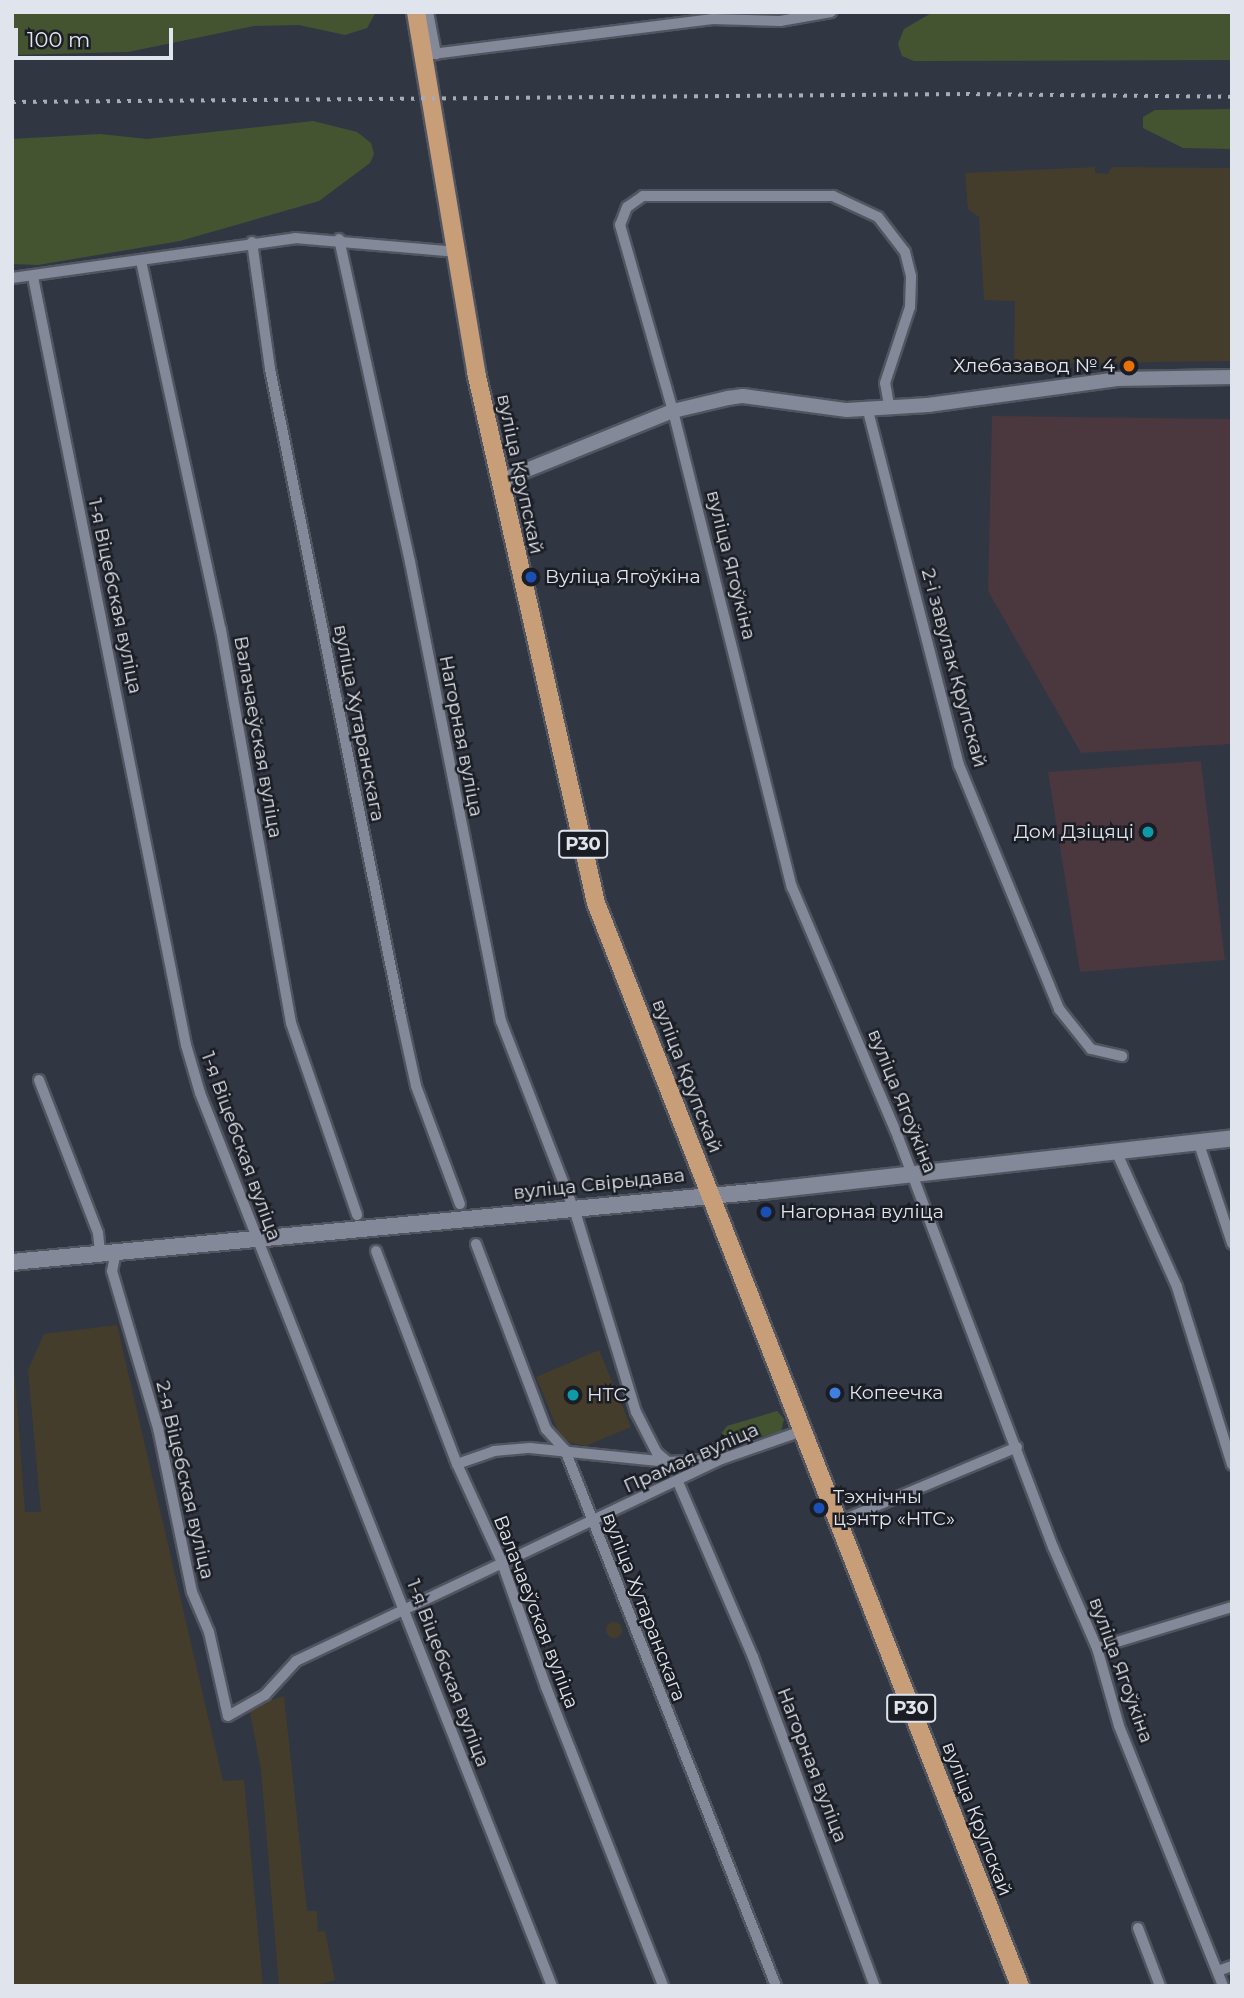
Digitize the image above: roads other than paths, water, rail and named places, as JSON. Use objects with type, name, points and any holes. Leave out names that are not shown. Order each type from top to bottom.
[{"type":"main road","name":"Р30","points":[[416,12],[430,55]]},
{"type":"main road","name":"вуліца Крупскай","points":[[430,55],[439,145],[476,372],[596,903],[1020,1986]]},
{"type":"main road","name":"вуліца Свірыдава","points":[[12,1262],[572,1208],[1232,1138]]},
{"type":"street","points":[[428,12],[430,55],[713,19],[780,21],[831,12]]},
{"type":"street","name":"вуліца Ягоўкіна","points":[[889,405],[886,383],[910,307],[911,276],[905,252],[878,217],[833,196],[643,196],[627,207],[620,225],[673,411],[792,887],[910,1173],[1097,1648],[1119,1726],[1223,1986]]},
{"type":"street","points":[[12,278],[141,261],[252,242],[339,239],[457,252]]},
{"type":"street","name":"Нагорная вуліца","points":[[339,239],[407,549],[501,1021],[572,1208],[636,1412],[657,1453],[668,1462]]},
{"type":"street","name":"вуліца Хутаранскага","points":[[252,242],[270,369],[401,1017],[416,1086],[460,1204]]},
{"type":"street","name":"Валачаеўская вуліца","points":[[141,261],[221,630],[291,1023],[357,1215]]},
{"type":"street","name":"1-я Віцебская вуліца","points":[[33,277],[186,1045],[200,1093],[552,1986]]},
{"type":"street","points":[[502,480],[673,411],[743,396],[825,409],[940,403],[1117,379],[1232,377]]},
{"type":"street","name":"2-і завулак Крупскай","points":[[867,407],[959,765],[1059,1009],[1091,1049],[1122,1056]]},
{"type":"street","name":"2-я Віцебская вуліца","points":[[39,1080],[98,1233],[108,1252],[158,1428],[192,1592],[209,1632],[228,1716]]},
{"type":"street","points":[[1198,1141],[1232,1243]]},
{"type":"street","points":[[1116,1151],[1177,1287],[1232,1465]]},
{"type":"street","name":"вуліца Хутаранскага","points":[[476,1244],[547,1429],[565,1450],[776,1986]]},
{"type":"street","name":"Валачаеўская вуліца","points":[[376,1251],[457,1464],[501,1560],[545,1687],[663,1986]]},
{"type":"street","name":"Прамая вуліца","points":[[228,1716],[265,1695],[296,1661],[406,1610],[501,1560],[678,1482],[722,1459],[802,1430]]},
{"type":"street","points":[[838,1522],[1017,1447]]},
{"type":"street","points":[[457,1464],[494,1451],[565,1450],[668,1462],[722,1459]]},
{"type":"street","name":"Нагорная вуліца","points":[[678,1482],[753,1657],[875,1986]]},
{"type":"street","points":[[1097,1648],[1232,1606]]},
{"type":"street","points":[[1138,1928],[1160,1986]]},
{"type":"street","points":[[1218,1971],[1232,1966]]},
{"type":"railway","points":[[12,102],[966,94],[1232,97]]},
{"type":"place","name":"Хлебазавод № 4","points":[[1129,366]]},
{"type":"place","name":"Вуліца Ягоўкіна","points":[[531,577]]},
{"type":"place","name":"Дом Дзіцяці","points":[[1148,832]]},
{"type":"place","name":"Нагорная вуліца","points":[[766,1212]]},
{"type":"place","name":"Копеечка","points":[[835,1393]]},
{"type":"place","name":"НТС","points":[[573,1395]]},
{"type":"place","name":"Тэхнічны цэнтр «НТС»","points":[[819,1508]]}]
